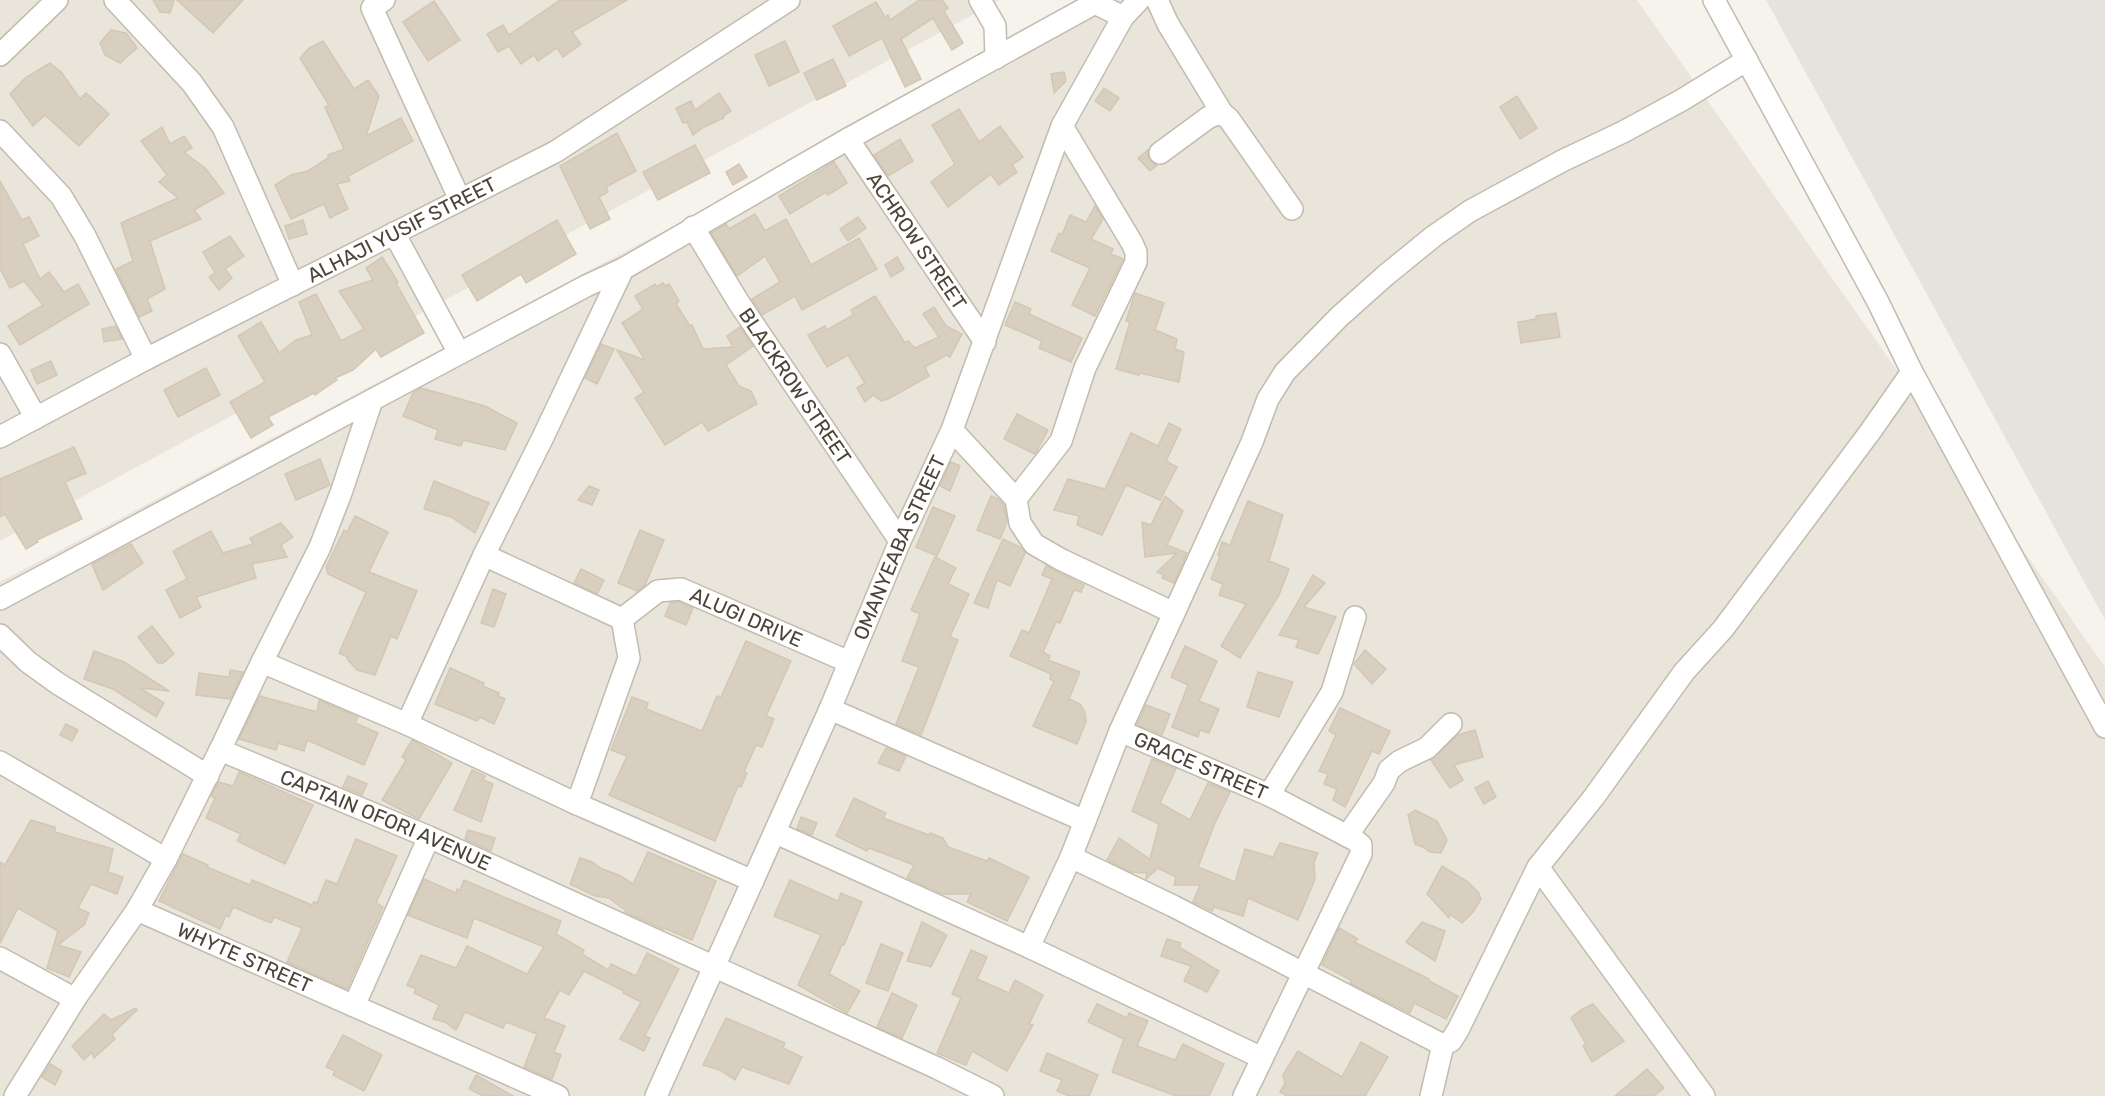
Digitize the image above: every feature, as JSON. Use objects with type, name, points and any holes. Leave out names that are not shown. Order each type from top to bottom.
[{"type":"street","points":[[0,55],[57,0]]},
{"type":"street","points":[[115,0],[192,83],[223,127],[293,285]]},
{"type":"street","name":"ALHAJI YUSIF STREET","points":[[0,437],[146,359],[555,152],[789,0]]},
{"type":"street","points":[[980,0],[995,26],[996,58]]},
{"type":"street","name":"OMANYEABA STREET","points":[[656,1096],[776,833],[900,541],[952,430],[1062,126],[1123,18],[1139,0]]},
{"type":"street","points":[[1157,0],[1168,24],[1222,113],[1229,119],[1292,209]]},
{"type":"street","points":[[1714,0],[1878,302],[1912,372],[2105,727]]},
{"type":"street","points":[[0,598],[459,353],[623,269],[693,227],[1092,2],[1123,18]]},
{"type":"street","points":[[373,3],[460,200]]},
{"type":"street","points":[[1120,730],[1248,451],[1268,399],[1285,372],[1340,316],[1386,275],[1434,236],[1470,211],[1682,100],[1747,60]]},
{"type":"street","points":[[1160,153],[1209,117],[1222,113]]},
{"type":"street","points":[[1016,499],[1061,441],[1085,368],[1136,262],[1136,252],[1132,243],[1062,126]]},
{"type":"street","points":[[0,131],[61,196],[84,236],[146,359]]},
{"type":"street","name":"ACHROW STREET","points":[[848,139],[985,342]]},
{"type":"street","name":"BLACKROW STREET","points":[[693,227],[739,303],[900,541]]},
{"type":"street","points":[[394,233],[459,353]]},
{"type":"street","points":[[407,724],[484,555],[623,269]]},
{"type":"street","points":[[0,354],[36,418]]},
{"type":"street","points":[[1443,1045],[1451,1041],[1458,1030],[1538,867],[1594,797],[1684,672],[1723,629],[1912,372]]},
{"type":"street","points":[[15,1096],[75,999],[137,910],[166,859],[320,547],[372,400]]},
{"type":"street","points":[[952,430],[1016,499],[1020,523],[1034,544],[1060,559],[1174,613]]},
{"type":"street","points":[[484,555],[622,619],[629,658],[577,804]]},
{"type":"street","name":"ALUGI DRIVE","points":[[622,619],[658,591],[681,589],[849,662]]},
{"type":"street","points":[[1269,795],[1332,692],[1355,617]]},
{"type":"street","points":[[0,635],[28,662],[57,683],[208,776]]},
{"type":"street","points":[[262,662],[407,724],[577,804],[753,880]]},
{"type":"street","points":[[830,709],[1085,821]]},
{"type":"street","points":[[1244,1096],[1361,854],[1361,845],[1347,836],[1384,783],[1389,770],[1400,761],[1427,748],[1451,724]]},
{"type":"street","name":"GRACE STREET","points":[[1029,947],[1071,857],[1120,730],[1269,795],[1347,836]]},
{"type":"street","name":"CAPTAIN OFORI AVENUE","points":[[220,750],[429,837],[927,1063],[984,1094]]},
{"type":"street","points":[[0,762],[166,859]]},
{"type":"street","points":[[776,833],[1029,947],[1262,1058]]},
{"type":"street","points":[[354,1006],[429,837]]},
{"type":"street","points":[[1071,857],[1173,906],[1443,1045]]},
{"type":"street","points":[[1538,867],[1704,1096]]},
{"type":"street","name":"WHYTE STREET","points":[[137,910],[558,1096]]},
{"type":"street","points":[[0,958],[75,999]]},
{"type":"street","points":[[1431,1096],[1443,1045]]},
{"type":"shaded area","points":[[0,0],[1000,0],[0,541]]},
{"type":"shaded area","points":[[1101,0],[1637,0],[2105,667],[2105,1096],[0,1096],[0,582]]},
{"type":"shaded area","points":[[1766,0],[2105,0],[2105,620]]},
{"type":"building","points":[[153,0],[174,0],[170,13],[160,12]]},
{"type":"building","points":[[177,0],[243,0],[213,33]]},
{"type":"building","points":[[560,0],[627,0],[572,32],[581,44],[563,57],[557,48],[538,61],[534,55],[521,64],[509,46],[498,52],[487,34],[503,25],[509,35]]},
{"type":"building","points":[[919,0],[942,0],[948,8],[944,11],[963,43],[952,50],[933,18],[901,39],[921,79],[905,87],[882,38],[849,56],[833,26],[876,2],[885,17],[888,15],[890,20]]},
{"type":"building","points":[[434,1],[460,40],[428,61],[403,22]]},
{"type":"building","points":[[111,30],[126,33],[137,48],[120,63],[105,55],[100,43]]},
{"type":"building","points":[[323,41],[354,89],[368,80],[379,96],[366,136],[401,118],[413,141],[348,176],[350,181],[337,184],[348,209],[330,218],[324,204],[291,219],[275,185],[291,175],[308,171],[328,158],[328,155],[344,149],[325,107],[329,105],[300,58],[309,48]]},
{"type":"building","points":[[785,41],[799,72],[769,86],[755,55]]},
{"type":"building","points":[[833,59],[846,86],[817,100],[804,73]]},
{"type":"building","points":[[50,63],[62,73],[80,99],[86,93],[109,114],[79,146],[45,115],[33,126],[10,94],[25,78]]},
{"type":"building","points":[[1064,72],[1066,81],[1054,93],[1051,74]]},
{"type":"building","points":[[1104,88],[1119,98],[1110,111],[1095,101]]},
{"type":"building","points":[[719,93],[731,111],[723,116],[724,118],[693,135],[687,122],[683,123],[676,108],[691,101],[695,110]]},
{"type":"building","points":[[1517,96],[1537,128],[1520,139],[1500,107]]},
{"type":"building","points":[[959,109],[979,142],[1000,126],[1023,157],[1012,165],[1017,172],[999,185],[991,174],[948,207],[931,182],[955,164],[932,125]]},
{"type":"building","points":[[162,127],[170,144],[184,136],[192,148],[184,152],[206,169],[224,193],[194,210],[201,219],[150,241],[165,289],[147,299],[152,311],[139,317],[116,269],[133,261],[121,223],[178,198],[159,182],[167,175],[141,141]]},
{"type":"building","points":[[617,133],[636,171],[606,187],[608,192],[599,197],[610,219],[590,229],[560,166]]},
{"type":"building","points":[[900,139],[913,161],[888,176],[874,155]]},
{"type":"building","points":[[695,145],[710,173],[658,200],[643,172]]},
{"type":"building","points":[[1148,150],[1149,160],[1157,165],[1150,171],[1138,158]]},
{"type":"building","points":[[834,162],[847,183],[828,195],[826,192],[790,214],[779,196]]},
{"type":"building","points":[[739,164],[747,177],[733,185],[726,172]]},
{"type":"building","points":[[0,181],[22,220],[29,217],[39,236],[23,244],[40,279],[49,272],[64,292],[78,284],[89,304],[20,345],[8,326],[43,305],[24,281],[10,288],[0,268]]},
{"type":"building","points":[[1095,206],[1103,219],[1091,239],[1113,249],[1111,254],[1123,259],[1095,316],[1072,305],[1090,268],[1051,251],[1059,233],[1062,235],[1070,215],[1086,222]]},
{"type":"building","points":[[755,214],[765,231],[786,219],[811,265],[859,238],[877,269],[802,310],[795,296],[762,315],[752,299],[780,282],[765,256],[737,276],[711,233],[726,224],[729,229]]},
{"type":"building","points":[[858,217],[866,228],[848,241],[840,229]]},
{"type":"building","points":[[303,220],[307,234],[289,239],[285,226]]},
{"type":"building","points":[[557,220],[576,254],[526,283],[521,274],[477,301],[462,275]]},
{"type":"building","points":[[230,236],[244,256],[225,269],[232,278],[219,290],[209,277],[215,273],[203,252]]},
{"type":"building","points":[[382,257],[398,282],[396,283],[424,333],[381,357],[376,349],[353,370],[335,378],[337,380],[315,395],[314,393],[268,417],[273,425],[251,438],[230,402],[265,382],[238,336],[261,322],[279,353],[296,340],[312,335],[299,302],[316,294],[341,341],[364,329],[339,291],[373,280],[366,268]]},
{"type":"building","points":[[897,257],[904,269],[891,277],[885,265]]},
{"type":"building","points":[[663,283],[665,286],[669,284],[679,301],[676,304],[690,326],[692,325],[703,349],[733,347],[727,336],[740,327],[753,346],[726,365],[739,386],[751,391],[757,404],[708,431],[702,422],[665,445],[635,398],[644,392],[617,350],[645,360],[622,323],[643,309],[635,296],[655,284],[656,287]]},
{"type":"building","points":[[1135,293],[1164,303],[1155,330],[1177,339],[1175,349],[1184,352],[1179,382],[1116,369],[1130,322],[1126,321]]},
{"type":"building","points":[[875,296],[905,343],[908,341],[915,348],[939,337],[923,314],[934,307],[946,326],[962,334],[950,357],[946,355],[925,367],[929,376],[888,399],[881,401],[873,395],[865,402],[857,388],[865,383],[848,355],[827,367],[808,335],[825,326],[827,330],[853,315],[851,310]]},
{"type":"building","points":[[1015,302],[1031,309],[1029,314],[1082,338],[1071,362],[1039,348],[1042,341],[1005,325]]},
{"type":"building","points":[[1556,313],[1560,337],[1521,343],[1518,322]]},
{"type":"building","points":[[116,326],[122,339],[104,342],[102,329]]},
{"type":"building","points":[[601,344],[614,349],[597,384],[585,378]]},
{"type":"building","points":[[51,361],[57,375],[37,384],[31,370]]},
{"type":"building","points":[[206,368],[220,395],[178,417],[164,390]]},
{"type":"building","points":[[421,388],[485,406],[517,423],[505,450],[463,440],[461,446],[435,439],[438,430],[403,416],[413,393]]},
{"type":"building","points":[[1017,414],[1048,430],[1035,454],[1004,439]]},
{"type":"building","points":[[1169,423],[1181,429],[1166,461],[1177,467],[1160,500],[1126,485],[1102,535],[1077,525],[1079,516],[1054,510],[1068,479],[1105,489],[1131,433],[1158,446]]},
{"type":"building","points":[[74,447],[86,473],[65,482],[82,519],[37,540],[38,542],[26,549],[5,514],[0,517],[0,479]]},
{"type":"building","points":[[320,459],[330,485],[296,500],[285,474]]},
{"type":"building","points":[[951,462],[960,466],[950,491],[940,486]]},
{"type":"building","points":[[434,481],[489,503],[475,533],[451,517],[424,509]]},
{"type":"building","points":[[589,486],[599,490],[592,505],[578,500]]},
{"type":"building","points":[[991,496],[1004,505],[1007,522],[1000,539],[977,530]]},
{"type":"building","points":[[1165,496],[1183,511],[1167,545],[1187,553],[1174,583],[1162,578],[1164,575],[1157,572],[1177,553],[1145,557],[1142,522],[1151,525]]},
{"type":"building","points":[[1248,501],[1283,515],[1269,561],[1289,569],[1279,595],[1240,658],[1221,646],[1246,604],[1219,595],[1223,584],[1211,579],[1220,556],[1218,555],[1222,542],[1230,545]]},
{"type":"building","points":[[933,507],[955,516],[937,556],[916,547]]},
{"type":"building","points":[[355,516],[388,532],[369,572],[417,591],[397,639],[391,636],[375,675],[357,670],[347,659],[348,657],[339,653],[366,592],[328,574],[326,567],[344,530],[347,532]]},
{"type":"building","points":[[281,523],[293,537],[281,545],[287,557],[252,564],[256,578],[196,597],[201,607],[180,618],[166,590],[187,579],[173,551],[211,531],[223,553],[253,544],[250,538]]},
{"type":"building","points":[[640,530],[664,540],[645,585],[637,591],[618,583]]},
{"type":"building","points":[[1003,539],[1020,547],[1025,553],[1010,586],[997,580],[988,608],[974,603]]},
{"type":"building","points":[[131,544],[143,563],[103,590],[92,564]]},
{"type":"building","points":[[935,557],[956,568],[948,584],[969,594],[950,637],[958,640],[921,735],[896,724],[919,667],[902,661],[920,614],[911,610]]},
{"type":"building","points":[[1046,566],[1084,585],[1081,592],[1074,590],[1060,623],[1056,622],[1043,652],[1050,656],[1048,660],[1080,672],[1069,699],[1080,704],[1085,712],[1086,722],[1077,744],[1033,726],[1054,681],[1050,679],[1051,674],[1010,656],[1022,630],[1029,633],[1052,579],[1042,575]]},
{"type":"building","points":[[581,569],[604,580],[597,594],[574,583]]},
{"type":"building","points":[[1313,575],[1325,583],[1304,607],[1336,617],[1318,654],[1296,647],[1299,640],[1279,635]]},
{"type":"building","points":[[493,589],[506,594],[494,627],[481,623]]},
{"type":"building","points":[[679,602],[693,608],[686,625],[665,616],[670,603]]},
{"type":"building","points":[[152,626],[174,654],[163,663],[158,663],[138,637]]},
{"type":"building","points":[[746,641],[791,661],[766,716],[774,719],[762,747],[756,745],[744,772],[747,773],[741,787],[738,786],[715,841],[609,795],[627,756],[611,750],[632,697],[648,703],[646,709],[702,731],[717,696],[721,697]]},
{"type":"building","points":[[1185,646],[1217,661],[1199,701],[1219,709],[1209,733],[1200,730],[1198,737],[1172,727],[1188,685],[1171,677]]},
{"type":"building","points":[[1365,650],[1386,669],[1372,684],[1354,664]]},
{"type":"building","points":[[94,651],[124,662],[169,691],[140,688],[164,703],[156,717],[113,689],[84,679]]},
{"type":"building","points":[[450,668],[484,683],[483,686],[499,693],[498,696],[505,699],[494,724],[480,717],[477,721],[435,704]]},
{"type":"building","points":[[230,670],[243,672],[230,699],[196,695],[199,673],[229,677]]},
{"type":"building","points":[[1258,672],[1293,682],[1279,717],[1247,707]]},
{"type":"building","points":[[260,696],[317,712],[319,700],[358,717],[355,723],[378,733],[364,765],[307,740],[304,751],[278,743],[276,750],[239,739]]},
{"type":"building","points":[[1146,705],[1170,714],[1162,735],[1137,725]]},
{"type":"building","points":[[1340,708],[1390,731],[1379,754],[1372,751],[1345,807],[1333,800],[1337,789],[1324,784],[1328,774],[1319,771],[1336,735],[1329,731]]},
{"type":"building","points":[[66,724],[78,730],[72,741],[60,735]]},
{"type":"building","points":[[1475,730],[1483,757],[1454,765],[1463,780],[1450,788],[1431,760],[1458,735]]},
{"type":"building","points":[[412,740],[452,763],[419,819],[382,800],[406,760],[402,757]]},
{"type":"building","points":[[886,748],[906,756],[899,771],[878,763]]},
{"type":"building","points":[[1152,759],[1176,769],[1160,803],[1190,820],[1208,783],[1230,792],[1198,867],[1235,882],[1245,849],[1273,857],[1280,843],[1318,853],[1314,862],[1315,879],[1298,920],[1248,898],[1243,916],[1214,907],[1212,911],[1193,902],[1200,885],[1174,885],[1176,877],[1158,868],[1146,879],[1147,873],[1131,872],[1107,860],[1119,838],[1150,859],[1159,824],[1132,811]]},
{"type":"building","points":[[472,770],[485,776],[483,780],[493,784],[481,822],[454,810]]},
{"type":"building","points":[[239,772],[313,805],[285,864],[237,841],[241,834],[206,818],[215,798],[211,796],[217,784],[219,782],[233,786]]},
{"type":"building","points":[[348,776],[367,784],[362,795],[343,787]]},
{"type":"building","points":[[1488,781],[1496,797],[1484,804],[1475,788]]},
{"type":"building","points":[[854,798],[886,813],[883,818],[943,838],[948,847],[987,861],[989,858],[1029,877],[1007,921],[967,902],[971,894],[943,894],[907,878],[914,865],[869,848],[867,851],[836,836]]},
{"type":"building","points":[[1415,810],[1437,821],[1447,840],[1441,853],[1430,852],[1415,844],[1408,815]]},
{"type":"building","points":[[801,817],[817,823],[812,835],[797,829]]},
{"type":"building","points":[[31,820],[55,827],[55,832],[113,849],[108,872],[123,877],[117,894],[91,884],[78,908],[89,913],[84,925],[58,945],[81,952],[69,977],[47,968],[58,931],[18,908],[0,943],[0,862],[5,865]]},
{"type":"building","points":[[468,830],[495,838],[491,851],[465,839]]},
{"type":"building","points":[[356,839],[397,856],[376,903],[383,907],[347,989],[287,962],[302,928],[274,917],[271,923],[233,907],[229,917],[226,915],[220,929],[159,901],[183,854],[250,885],[252,880],[312,905],[314,902],[317,903],[326,880],[337,884]]},
{"type":"building","points":[[648,852],[716,881],[692,940],[625,912],[609,898],[595,896],[570,884],[580,858],[619,875],[633,884]]},
{"type":"building","points":[[1442,866],[1468,882],[1478,892],[1481,899],[1462,923],[1450,914],[1449,918],[1427,894]]},
{"type":"building","points":[[424,879],[456,893],[457,889],[460,890],[464,880],[561,921],[556,934],[584,950],[582,954],[608,970],[611,964],[636,976],[647,953],[679,969],[645,1036],[650,1038],[644,1051],[620,1039],[641,1002],[584,971],[569,995],[560,990],[544,1018],[565,1026],[554,1052],[561,1055],[552,1079],[524,1067],[537,1034],[506,1022],[503,1028],[465,1012],[456,1030],[445,1022],[433,1019],[439,1005],[414,993],[416,989],[407,985],[421,955],[456,968],[467,946],[527,974],[544,947],[474,918],[467,938],[408,915]]},
{"type":"building","points":[[790,880],[838,901],[841,893],[862,902],[829,974],[860,991],[847,1013],[798,985],[821,935],[774,916]]},
{"type":"building","points":[[922,922],[947,935],[931,967],[907,961]]},
{"type":"building","points":[[1422,922],[1445,931],[1435,961],[1406,942]]},
{"type":"building","points":[[1339,928],[1358,939],[1354,942],[1458,996],[1446,1019],[1414,1003],[1410,1013],[1350,983],[1351,980],[1322,965]]},
{"type":"building","points":[[1167,939],[1181,943],[1179,947],[1219,971],[1207,992],[1184,981],[1191,966],[1161,956]]},
{"type":"building","points":[[881,944],[903,953],[888,991],[866,983]]},
{"type":"building","points":[[971,950],[987,957],[977,979],[1009,993],[1015,980],[1043,995],[1029,1024],[1033,1025],[1007,1071],[972,1051],[966,1065],[937,1053],[961,998],[952,994]]},
{"type":"building","points":[[892,993],[917,1005],[902,1038],[877,1027]]},
{"type":"building","points":[[1097,1004],[1127,1018],[1129,1013],[1148,1021],[1137,1046],[1175,1060],[1183,1044],[1224,1064],[1209,1096],[1176,1096],[1112,1072],[1124,1039],[1088,1022]]},
{"type":"building","points":[[1593,1004],[1624,1041],[1592,1062],[1583,1046],[1586,1044],[1571,1018]]},
{"type":"building","points":[[136,1008],[137,1010],[112,1034],[115,1039],[94,1058],[92,1052],[84,1060],[72,1046],[104,1014],[111,1020]]},
{"type":"building","points":[[726,1018],[785,1043],[783,1048],[802,1057],[789,1084],[742,1067],[735,1080],[720,1070],[703,1065]]},
{"type":"building","points":[[343,1035],[382,1055],[364,1091],[333,1075],[335,1071],[326,1067]]},
{"type":"building","points":[[1361,1042],[1388,1057],[1365,1096],[1287,1096],[1280,1092],[1285,1083],[1283,1075],[1298,1051],[1342,1077]]},
{"type":"building","points":[[1047,1053],[1098,1075],[1089,1096],[1069,1096],[1057,1091],[1062,1080],[1040,1071]]},
{"type":"building","points":[[50,1064],[62,1071],[55,1085],[42,1077]]},
{"type":"building","points":[[1647,1069],[1664,1088],[1654,1096],[1615,1096]]},
{"type":"building","points":[[476,1075],[513,1096],[483,1096],[469,1089]]}]
